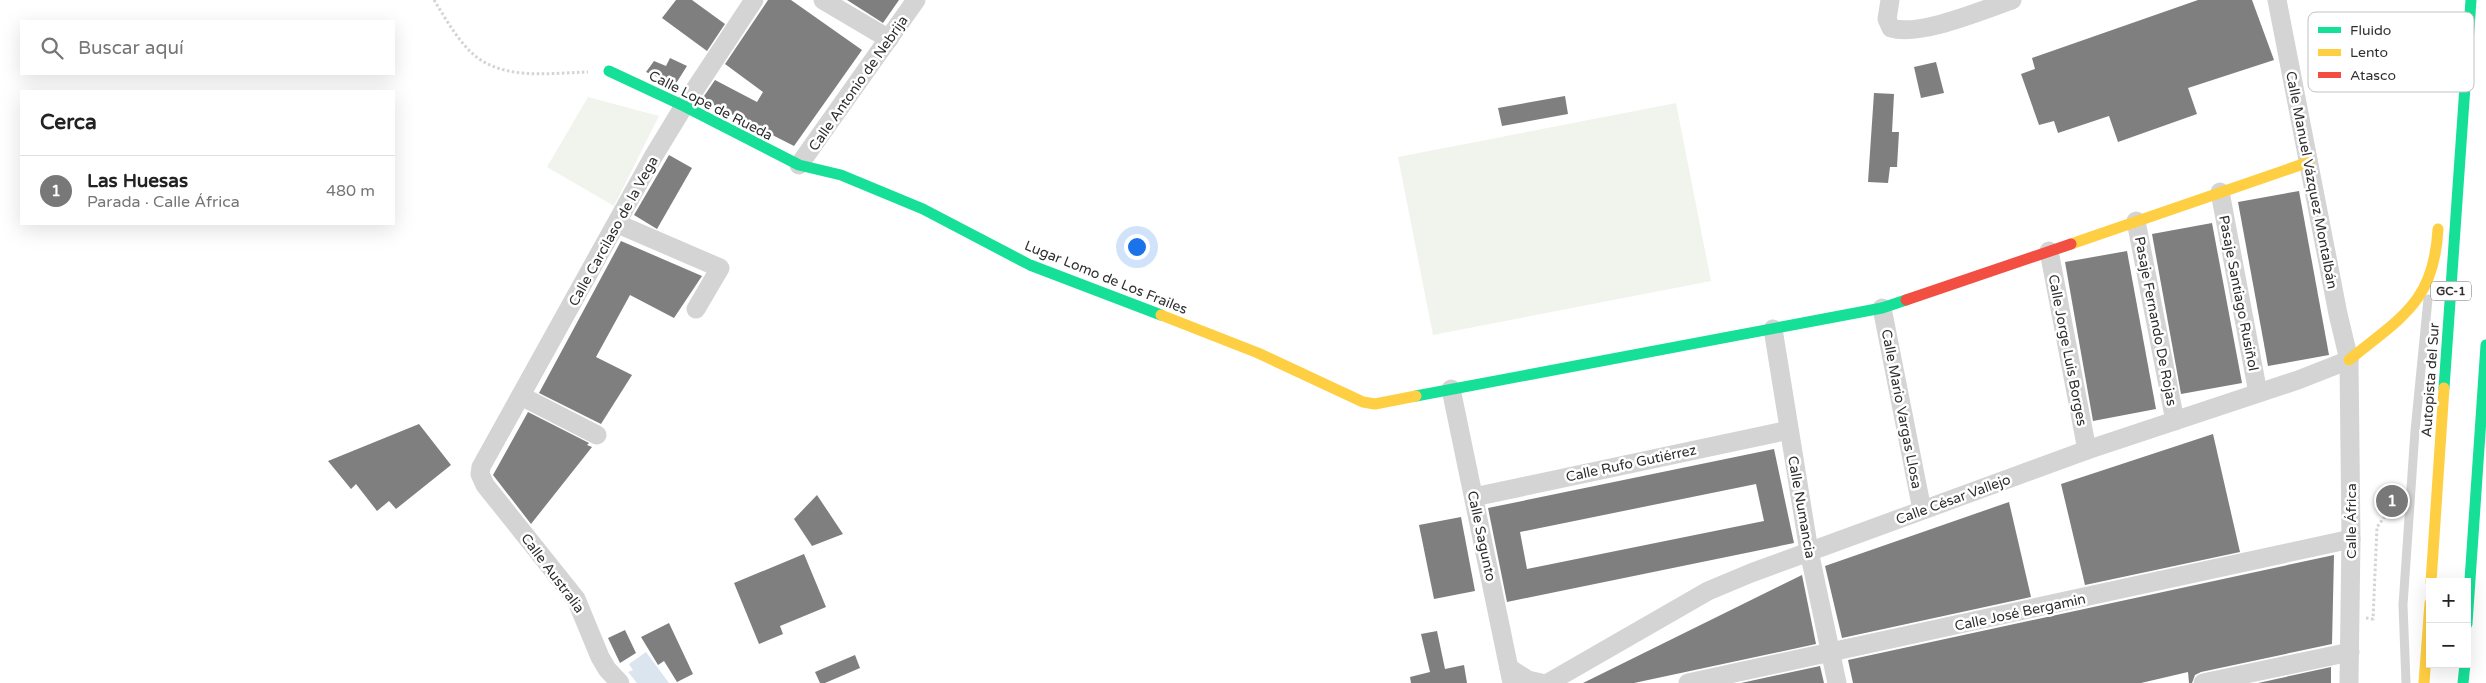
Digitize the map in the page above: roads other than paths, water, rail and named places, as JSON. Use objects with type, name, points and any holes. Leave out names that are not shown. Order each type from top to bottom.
[{"type":"main road","name":"Calle Lope de Rueda","points":[[609,71],[684,106],[799,165]]},
{"type":"main road","name":"Autopista del Sur","points":[[2431,578],[2465,92]]},
{"type":"main road","points":[[1451,389],[1882,308],[2309,162]]},
{"type":"main road","name":"Lugar Lomo de Los Frailes","points":[[799,165],[840,175],[923,209],[1030,266],[1258,353],[1362,402],[1375,404],[1451,389]]},
{"type":"main road","points":[[2349,360],[2422,295],[2431,276],[2437,254],[2439,219]]},
{"type":"main road","points":[[2467,623],[2486,345]]},
{"type":"main road","points":[[2424,683],[2429,623]]},
{"type":"main road","points":[[2463,683],[2465,668]]},
{"type":"street","name":"Calle Carcilaso de la Vega","points":[[481,467],[684,106],[754,0]]},
{"type":"street","points":[[824,0],[888,40]]},
{"type":"street","name":"Calle Antonio de Nebrija","points":[[799,165],[916,0]]},
{"type":"street","points":[[1890,0],[1887,19],[1891,28],[1902,31],[1947,22],[2012,0]]},
{"type":"street","name":"Calle Manuel Vázquez Montalbán","points":[[2277,0],[2338,314],[2349,360]]},
{"type":"street","name":"Pasaje Santiago Rusiñol","points":[[2220,192],[2258,393]]},
{"type":"street","name":"Pasaje Fernando De Rojas","points":[[2136,221],[2175,421]]},
{"type":"street","points":[[618,224],[720,268],[696,309]]},
{"type":"street","name":"Calle Jorge Luis Borges","points":[[2049,250],[2087,450]]},
{"type":"street","name":"Calle Mario Vargas Llosa","points":[[1882,308],[1922,510]]},
{"type":"street","name":"Calle Numancia","points":[[1772,329],[1809,551],[1837,683]]},
{"type":"street","name":"Calle César Vallejo","points":[[1548,683],[1568,677],[1708,591],[1809,551],[2087,450],[2258,393],[2349,360]]},
{"type":"street","name":"Calle África","points":[[2349,360],[2351,539],[2349,683]]},
{"type":"street","name":"Calle Sagunto","points":[[1451,389],[1511,675]]},
{"type":"street","points":[[521,396],[597,436]]},
{"type":"street","name":"Calle Rufo Gutiérrez","points":[[1474,497],[1789,430]]},
{"type":"street","name":"Calle Australia","points":[[481,467],[482,480],[576,599],[600,657],[607,669],[620,683]]},
{"type":"street","name":"Calle José Bergamin","points":[[1688,683],[1830,654],[2351,539]]},
{"type":"street","points":[[2204,683],[2350,652]]},
{"type":"street","points":[[1511,675],[1541,683]]},
{"type":"lane","points":[[2406,683],[2403,605],[2415,431],[2431,276]]},
{"type":"place","name":"Las Huesas","points":[[2392,501]]}]
